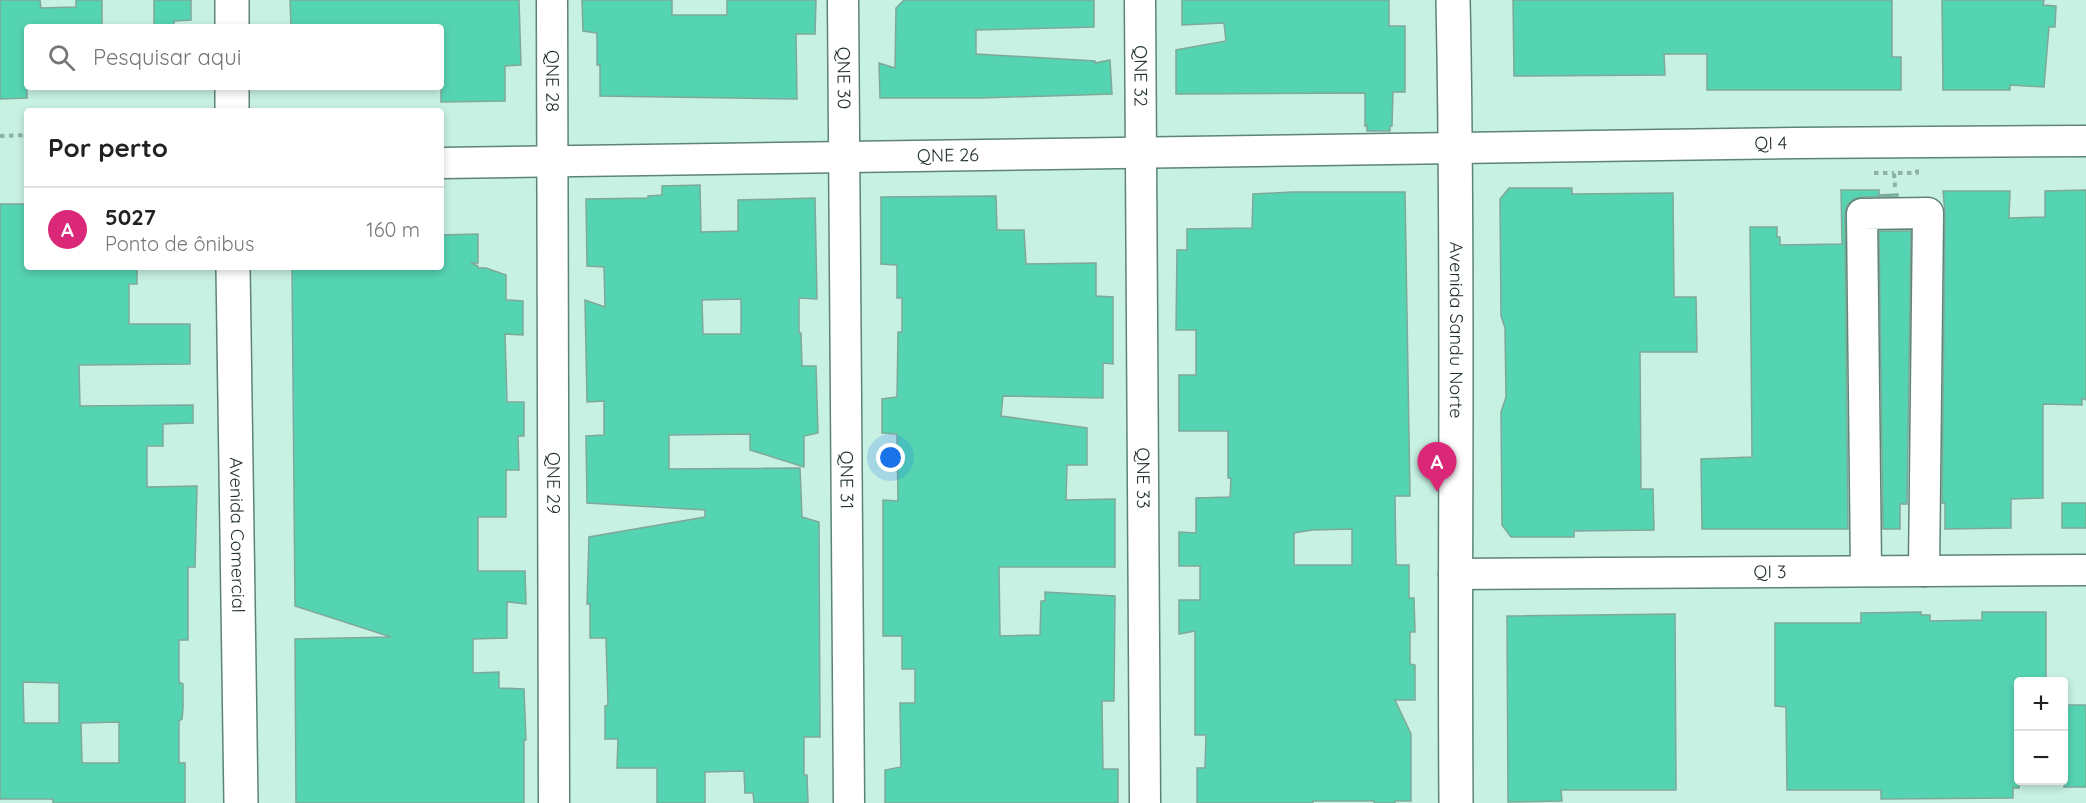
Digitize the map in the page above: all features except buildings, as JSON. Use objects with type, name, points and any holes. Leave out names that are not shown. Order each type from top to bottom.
[{"type":"main road","points":[[232,0],[232,24]]},
{"type":"main road","name":"Avenida Sandu Norte","points":[[1453,0],[1456,148],[1454,574],[1456,803]]},
{"type":"main road","points":[[232,90],[232,108]]},
{"type":"main road","name":"Avenida Comercial","points":[[233,270],[241,803]]},
{"type":"street","name":"QNE 28","points":[[552,0],[553,162]]},
{"type":"street","name":"QNE 30","points":[[843,0],[844,157]]},
{"type":"street","name":"QNE 32","points":[[1140,0],[1140,153]]},
{"type":"street","name":"QI 4","points":[[1456,148],[1795,142],[2086,141]]},
{"type":"street","name":"QNE 26","points":[[444,164],[1456,148]]},
{"type":"street","name":"QNE 33","points":[[1140,153],[1145,803]]},
{"type":"street","name":"QNE 31","points":[[844,157],[849,803]]},
{"type":"street","name":"QNE 29","points":[[553,162],[554,803]]},
{"type":"street","points":[[1866,570],[1862,214],[1928,213],[1924,572]]},
{"type":"street","name":"QI 3","points":[[1454,574],[2086,570]]},
{"type":"path","points":[[0,136],[24,135]]},
{"type":"path","points":[[1874,173],[1894,173]]},
{"type":"place","name":"5027","points":[[1437,492]]}]
